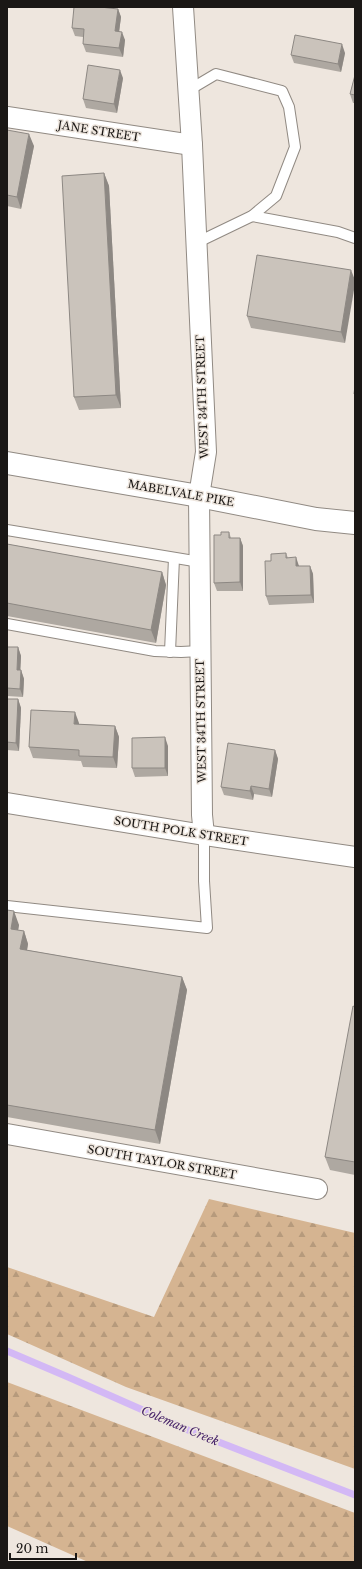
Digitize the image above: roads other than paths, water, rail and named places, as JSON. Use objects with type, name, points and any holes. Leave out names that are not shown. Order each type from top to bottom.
[{"type":"main road","name":"MABELVALE PIKE","points":[[7,463],[199,496],[316,519],[355,523]]},
{"type":"street","name":"WEST 34TH STREET","points":[[183,7],[192,145],[206,452],[199,496],[202,815],[204,835]]},
{"type":"street","name":"JANE STREET","points":[[7,117],[192,145]]},
{"type":"street","name":"SOUTH POLK STREET","points":[[7,803],[204,835],[355,857]]},
{"type":"street","name":"SOUTH TAYLOR STREET","points":[[7,1134],[317,1189]]},
{"type":"lane","points":[[189,90],[216,74],[282,91],[289,107],[295,147],[276,196],[252,216],[196,243]]},
{"type":"lane","points":[[252,216],[338,232],[355,238]]},
{"type":"lane","points":[[7,530],[200,562]]},
{"type":"lane","points":[[170,652],[174,558]]},
{"type":"lane","points":[[7,624],[155,650],[170,652],[200,651]]},
{"type":"lane","points":[[7,906],[207,928],[204,881],[204,835]]},
{"type":"waterway","name":"Coleman Creek","points":[[7,1351],[188,1430],[355,1495]]}]
